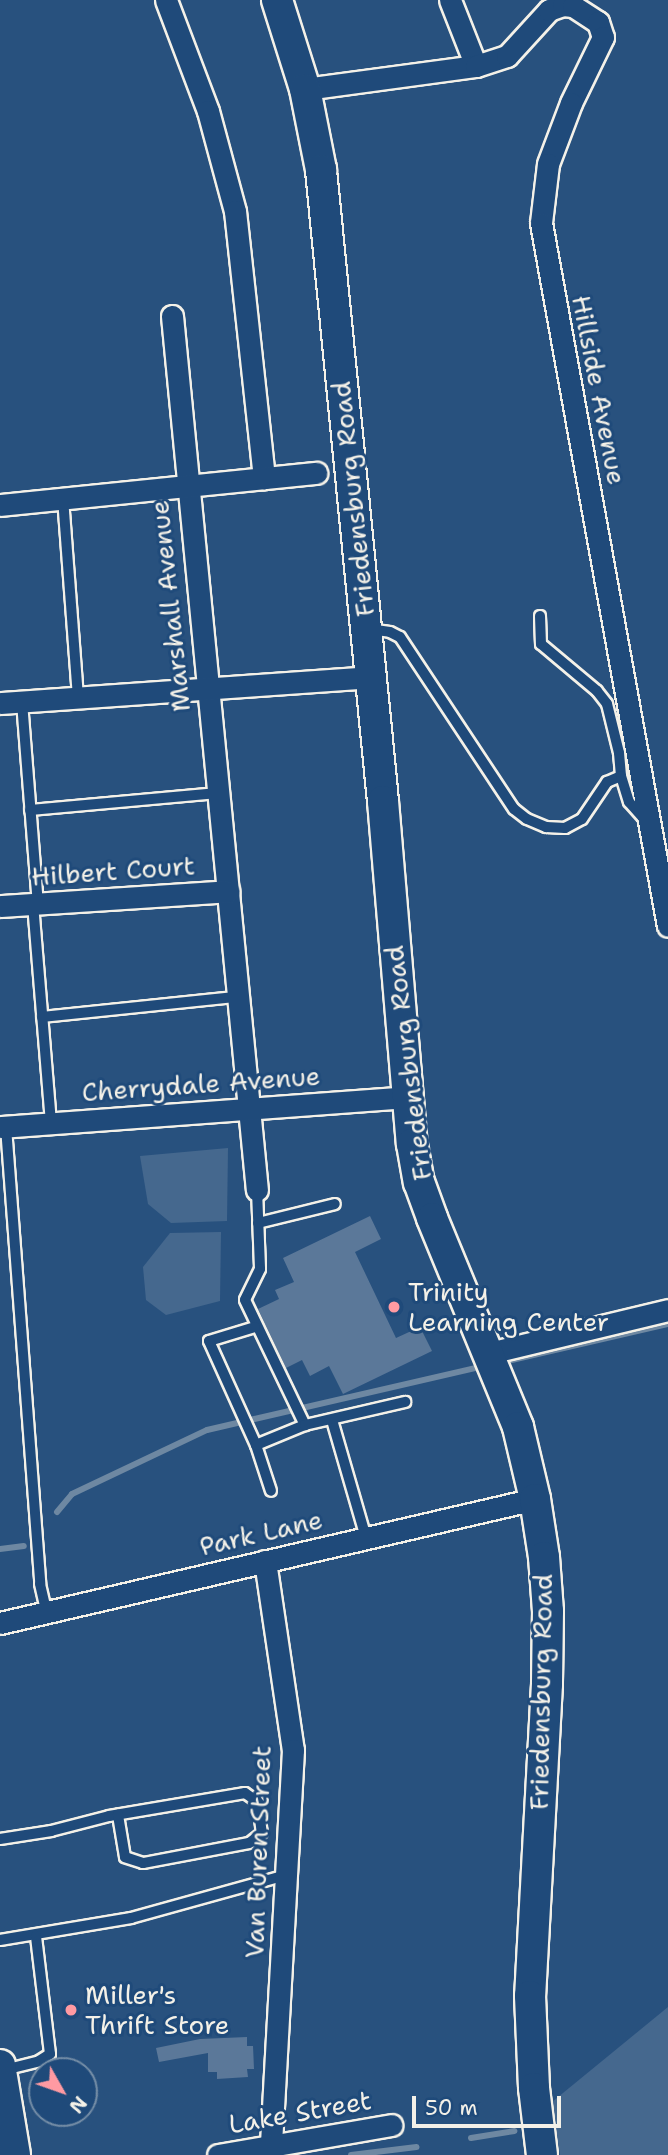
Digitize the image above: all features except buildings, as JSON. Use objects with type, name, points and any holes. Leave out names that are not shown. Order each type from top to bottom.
[{"type":"main road","name":"Friedensburg Road","points":[[277,0],[304,89],[321,170],[367,628],[369,677],[383,802],[407,1097],[419,1182],[518,1427],[535,1499],[548,1611],[547,1684],[530,1996],[534,2088],[542,2155]]},
{"type":"main road","points":[[1,2068],[15,2155]]},
{"type":"street","points":[[166,0],[208,111],[235,211],[264,478]]},
{"type":"street","points":[[450,0],[476,66]]},
{"type":"street","name":"Hillside Avenue","points":[[304,89],[476,66],[507,56],[549,10],[563,5],[573,6],[598,22],[603,37],[571,103],[548,164],[541,223],[668,926]]},
{"type":"street","name":"Marshall Avenue","points":[[172,316],[206,688],[229,891],[257,1190]]},
{"type":"street","points":[[0,505],[316,473]]},
{"type":"street","points":[[0,703],[369,677]]},
{"type":"street","name":"Hilbert Court","points":[[0,906],[229,891]]},
{"type":"street","name":"Cherrydale Avenue","points":[[3,1127],[407,1097]]},
{"type":"street","points":[[489,1353],[668,1310]]},
{"type":"street","name":"Park Lane","points":[[0,1623],[46,1610],[535,1499]]},
{"type":"street","name":"Van Buren Street","points":[[265,1562],[293,1750],[271,2146]]},
{"type":"street","name":"Lake Street","points":[[218,2155],[391,2125]]},
{"type":"lane","points":[[63,498],[78,698]]},
{"type":"lane","points":[[540,616],[541,644],[597,691],[607,704],[619,753],[621,776],[629,802],[649,825]]},
{"type":"lane","points":[[367,628],[390,632],[400,637],[514,809],[527,819],[546,827],[565,828],[582,819],[607,782],[621,776]]},
{"type":"lane","points":[[22,702],[51,1123]]},
{"type":"lane","points":[[30,810],[218,793]]},
{"type":"lane","points":[[42,1017],[237,997]]},
{"type":"lane","points":[[3,1127],[40,1584],[46,1610]]},
{"type":"lane","points":[[257,1190],[260,1269],[245,1300],[255,1326],[305,1425]]},
{"type":"lane","points":[[258,1223],[335,1204]]},
{"type":"lane","points":[[255,1326],[209,1341],[256,1445],[271,1491]]},
{"type":"lane","points":[[256,1445],[305,1425],[405,1402]]},
{"type":"lane","points":[[331,1420],[366,1538]]},
{"type":"lane","points":[[0,1839],[51,1831],[118,1815],[245,1793],[258,1802],[262,1833],[249,1843],[143,1863],[125,1857],[118,1815]]},
{"type":"lane","points":[[0,1940],[131,1918],[286,1875]]},
{"type":"lane","points":[[1,2068],[39,2061],[50,2054],[36,1936]]},
{"type":"shaded area","points":[[228,1148],[227,1221],[171,1223],[148,1204],[140,1156]]},
{"type":"shaded area","points":[[221,1232],[220,1301],[166,1315],[146,1300],[143,1267],[170,1233]]},
{"type":"shaded area","points":[[668,2007],[668,2155],[560,2155],[552,2102]]},
{"type":"waterway","points":[[499,1363],[668,1324]]},
{"type":"waterway","points":[[57,1512],[72,1494],[207,1430],[485,1366]]},
{"type":"waterway","points":[[0,1549],[24,1546]]},
{"type":"waterway","points":[[471,2138],[514,2131]]},
{"type":"waterway","points":[[351,2155],[417,2147]]},
{"type":"place","name":"Trinity Learning Center","points":[[394,1307]]},
{"type":"place","name":"Miller's Thrift Store","points":[[71,2010]]}]
